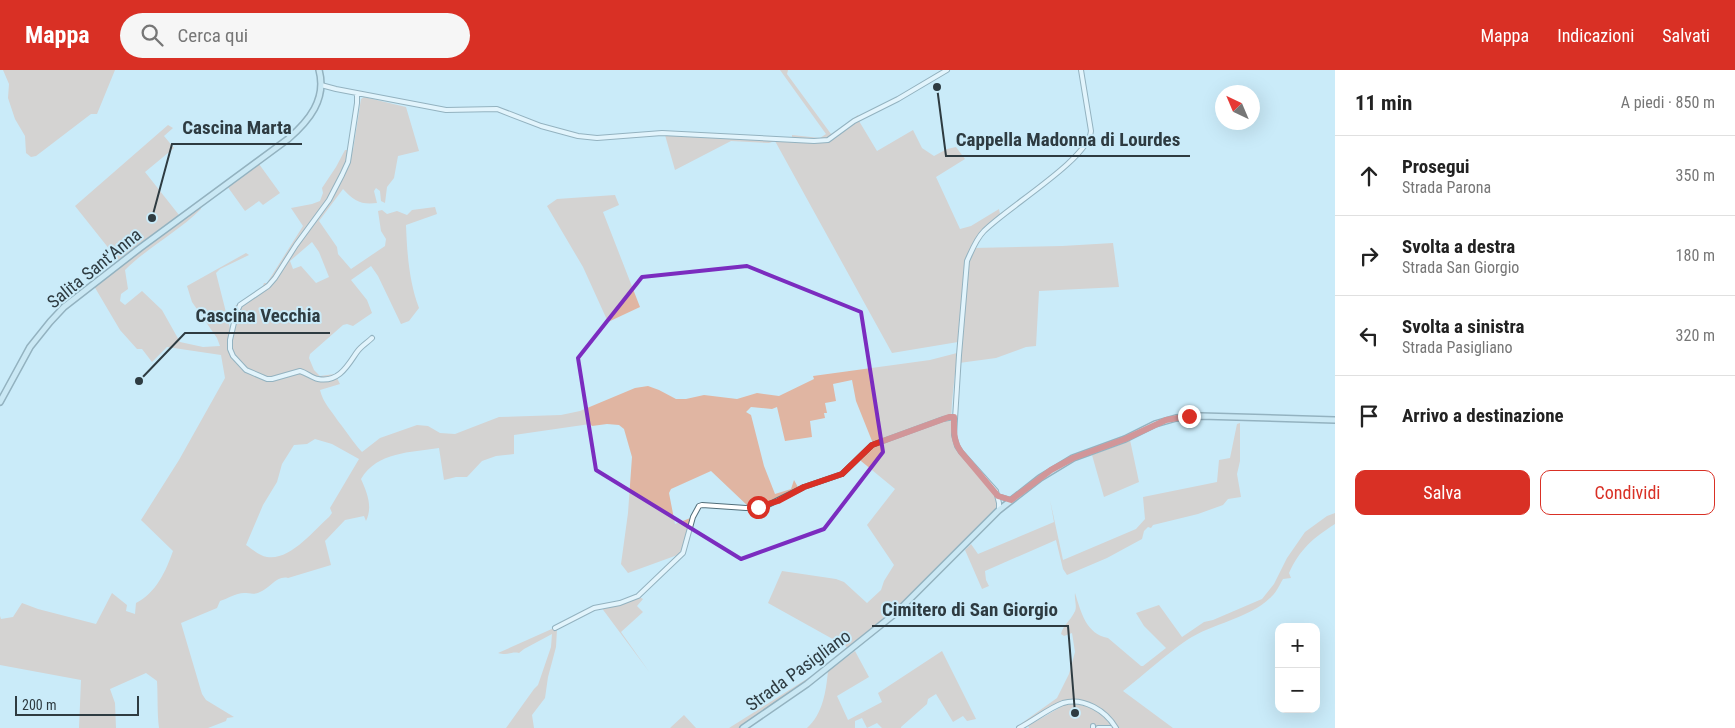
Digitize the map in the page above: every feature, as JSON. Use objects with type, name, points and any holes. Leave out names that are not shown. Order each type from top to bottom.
[{"type":"street","name":"Salita Sant'Anna","points":[[0,402],[28,351],[56,314],[90,286],[297,131],[310,117],[319,99],[322,85],[320,70]]},
{"type":"street","points":[[322,85],[446,110],[497,109],[541,126],[578,136],[597,138],[662,133],[828,140],[854,121],[898,99],[947,70]]},
{"type":"street","points":[[1011,500],[998,496],[957,446],[954,435],[964,278],[972,248],[984,231],[1058,172],[1090,138],[1091,131],[1081,70]]},
{"type":"street","points":[[357,93],[358,103],[348,162],[342,175],[329,200],[296,244],[276,278],[240,306],[236,314],[229,346],[233,356],[246,370],[267,379],[272,380],[300,372],[323,380],[331,379],[342,373],[361,346],[372,338]]},
{"type":"street","name":"Strada Pasigliano","points":[[743,728],[807,684],[897,612],[962,549],[998,510],[1051,470],[1073,458],[1125,439],[1166,420],[1176,418],[1201,416],[1268,420],[1335,420]]},
{"type":"street","points":[[555,628],[594,608],[620,603],[638,596],[683,552],[693,517],[702,504],[746,508],[768,505],[804,487],[842,474],[872,445],[943,419],[954,417]]},
{"type":"street","points":[[998,496],[998,510]]},
{"type":"street","points":[[1019,728],[1025,727],[1063,703],[1074,702],[1095,707],[1110,718],[1116,728]]},
{"type":"street","points":[[1098,728],[1110,728]]},
{"type":"highlighted area","points":[[747,266],[861,312],[883,452],[824,529],[741,559],[596,470],[578,358],[642,277]]},
{"type":"shaded area","points":[[3,70],[115,70],[97,114],[91,114],[36,156],[31,157],[26,153],[25,136],[15,119],[8,98],[9,84]]},
{"type":"shaded area","points":[[780,70],[788,70],[787,74],[831,134],[858,115],[859,121],[877,151],[913,130],[922,148],[934,156],[947,149],[956,147],[965,159],[936,177],[960,229],[971,226],[999,209],[1000,214],[978,238],[964,268],[958,342],[892,353],[775,141],[769,143],[731,141],[675,170],[665,135],[792,140],[792,135],[820,138],[826,134]]},
{"type":"shaded area","points":[[364,97],[406,107],[419,151],[398,156],[394,178],[387,187],[385,203],[381,201],[380,191],[376,188],[374,191],[377,203],[358,201],[343,189],[319,221],[337,247],[338,254],[351,269],[385,246],[386,239],[381,231],[378,211],[382,210],[387,214],[397,211],[407,215],[412,210],[435,207],[437,214],[406,225],[411,277],[419,308],[409,321],[401,324],[378,276],[371,266],[351,280],[367,300],[372,313],[353,326],[343,325],[310,354],[309,358],[314,370],[320,376],[335,374],[340,384],[320,390],[321,395],[362,452],[380,438],[417,425],[428,426],[440,433],[455,434],[499,417],[561,415],[580,411],[635,388],[648,386],[676,399],[704,395],[737,399],[757,393],[779,396],[814,379],[813,376],[930,360],[957,353],[951,416],[954,440],[957,449],[994,493],[997,511],[924,585],[872,631],[807,681],[740,728],[729,728],[813,675],[847,647],[768,603],[782,571],[836,579],[844,582],[867,603],[881,590],[894,565],[867,525],[895,489],[861,461],[860,458],[876,445],[872,441],[856,401],[852,380],[833,384],[836,401],[825,403],[827,413],[824,413],[825,418],[810,421],[812,437],[785,441],[777,407],[772,409],[751,407],[746,412],[751,415],[764,466],[775,494],[791,489],[794,480],[799,489],[778,501],[750,508],[711,471],[671,489],[669,493],[675,524],[693,517],[683,553],[628,573],[621,564],[628,513],[632,457],[624,429],[619,425],[592,426],[590,424],[514,435],[514,454],[496,456],[482,461],[467,477],[444,480],[439,448],[396,455],[376,463],[361,479],[369,505],[366,521],[364,516],[345,520],[325,541],[331,565],[288,578],[280,578],[258,593],[235,595],[220,601],[217,608],[181,623],[202,694],[206,700],[234,717],[227,718],[226,721],[208,728],[159,728],[157,681],[146,673],[110,689],[115,703],[116,728],[79,728],[81,680],[0,665],[0,616],[1,619],[13,617],[22,603],[96,624],[112,593],[127,605],[126,611],[135,614],[136,603],[155,587],[173,551],[141,520],[179,460],[225,378],[221,355],[167,347],[152,362],[142,349],[137,349],[120,330],[94,286],[201,204],[201,209],[183,225],[143,254],[125,270],[128,289],[121,294],[120,301],[125,305],[142,291],[162,310],[180,342],[203,347],[220,346],[217,338],[192,302],[187,286],[246,253],[249,255],[220,269],[216,273],[230,328],[235,306],[262,288],[264,283],[267,283],[303,226],[291,208],[320,201],[323,193],[322,188],[345,150],[353,150],[361,99]],"holes":[[[312,242],[319,252],[329,277],[316,283],[301,266],[293,269],[290,261]],[[315,439],[332,444],[359,459],[330,508],[332,513],[329,517],[293,550],[276,557],[262,555],[246,545],[263,505],[277,482],[282,464],[294,445],[307,444]]]},
{"type":"shaded area","points":[[168,125],[173,128],[164,136],[174,148],[145,172],[179,215],[118,260],[75,206]]},
{"type":"shaded area","points":[[259,164],[280,193],[263,205],[259,201],[245,211],[227,186]]},
{"type":"shaded area","points":[[615,195],[619,205],[603,212],[640,307],[608,322],[583,267],[547,206],[557,199]]},
{"type":"shaded area","points":[[1113,243],[1119,287],[1039,291],[1036,346],[1026,347],[996,358],[959,363],[968,260],[973,248]]},
{"type":"shaded area","points":[[1240,423],[1240,461],[1237,474],[1241,497],[1228,499],[1223,505],[1198,514],[1153,525],[1151,528],[1148,527],[1144,531],[1142,539],[1107,558],[1067,575],[1063,569],[1056,540],[985,571],[989,586],[982,589],[965,550],[971,544],[978,554],[1054,522],[1050,500],[1063,560],[1136,529],[1145,519],[1143,497],[1217,482],[1219,460],[1230,458],[1237,424]]},
{"type":"shaded area","points":[[1130,440],[1139,482],[1104,497],[1092,455]]},
{"type":"shaded area","points":[[1335,513],[1335,524],[1314,539],[1303,551],[1289,573],[1291,578],[1283,579],[1276,592],[1270,598],[1251,611],[1187,640],[1123,691],[1173,728],[1118,728],[1105,712],[1087,703],[1062,702],[1027,723],[1022,723],[1057,698],[1069,674],[1075,652],[1072,633],[1064,636],[1061,634],[1075,611],[1075,593],[1082,615],[1089,627],[1094,632],[1108,638],[1143,666],[1166,648],[1144,626],[1136,613],[1159,605],[1182,637],[1204,622],[1262,599],[1274,584],[1287,558],[1305,532],[1327,516]]},
{"type":"shaded area","points":[[638,596],[643,599],[637,606],[643,612],[621,632],[650,673],[601,607]]},
{"type":"shaded area","points":[[554,628],[557,629],[556,647],[545,698],[532,715],[534,728],[506,728],[538,685],[551,647],[552,634],[519,653],[498,653]]},
{"type":"shaded area","points":[[855,651],[869,677],[837,696],[848,720],[882,702],[878,693],[942,651],[976,719],[967,721],[963,716],[953,722],[936,694],[928,699],[927,704],[901,728],[882,728],[877,723],[867,728],[862,718],[855,721],[855,728],[807,728],[820,709],[825,694],[828,671]]},
{"type":"shaded area","points":[[1074,704],[1098,711],[1115,728],[1029,728],[1028,726],[1064,705]]},
{"type":"shaded area","points":[[684,715],[696,728],[670,728]]},
{"type":"place","name":"Cappella Madonna di Lourdes","points":[[937,87]]},
{"type":"place","name":"Cascina Marta","points":[[152,218]]},
{"type":"place","name":"Cascina Vecchia","points":[[139,381]]},
{"type":"place","name":"Cimitero di San Giorgio","points":[[1075,713]]},
{"type":"route","points":[[758,507],[768,505],[799,489],[842,474],[872,445],[949,417],[954,417],[954,435],[961,452],[996,491],[998,496],[1011,500],[1062,463],[1091,450],[1125,439],[1155,424],[1189,416]]}]
